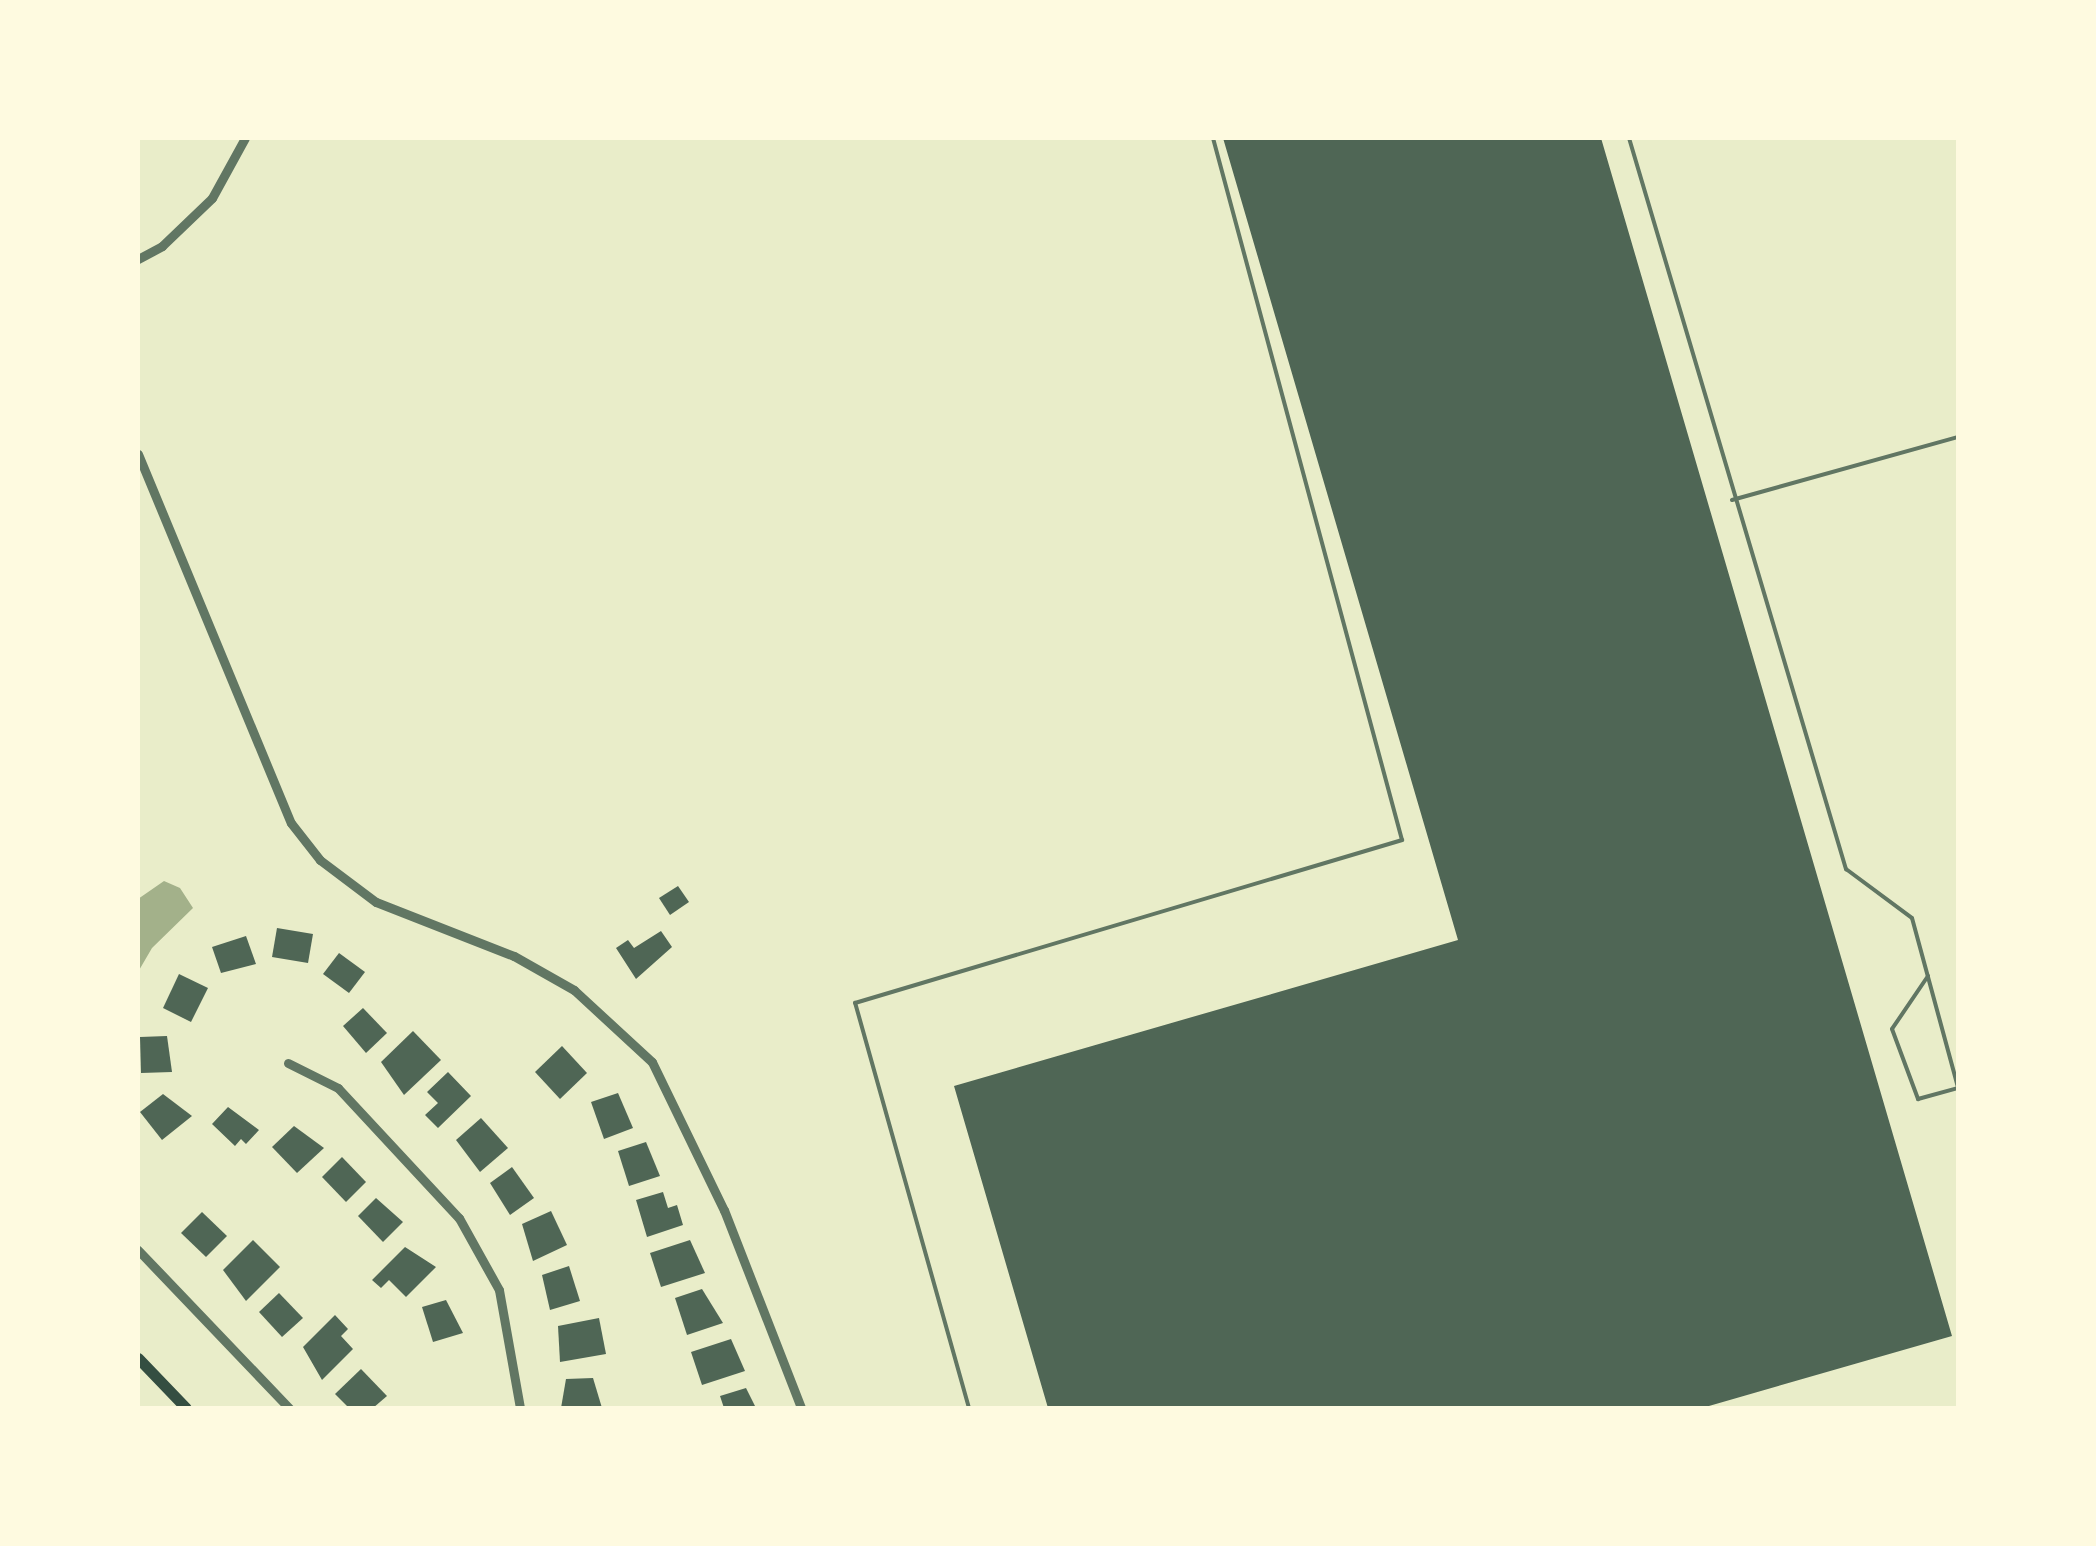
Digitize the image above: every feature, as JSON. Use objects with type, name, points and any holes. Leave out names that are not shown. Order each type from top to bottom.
[{"type":"main road","points":[[138,1358],[186,1408]]},
{"type":"street","points":[[138,259],[162,246],[212,198],[245,138]]},
{"type":"street","points":[[138,454],[291,822],[320,860],[376,902],[514,956],[574,990],[652,1062],[755,1281],[801,1408]]},
{"type":"street","points":[[288,1063],[338,1088],[460,1218],[499,1290],[520,1408]]},
{"type":"street","points":[[138,1250],[289,1408]]},
{"type":"lane","points":[[969,1408],[855,1002],[1402,840],[1212,138]]},
{"type":"lane","points":[[1629,138],[1732,500],[1846,868],[1912,918],[1928,976],[1958,1088],[1918,1099],[1892,1029],[1928,976]]},
{"type":"lane","points":[[1732,500],[1958,437]]},
{"type":"shaded area","points":[[164,881],[180,888],[193,908],[152,948],[138,972],[138,899]]},
{"type":"building","points":[[1223,138],[1601,138],[1952,1336],[1702,1408],[1048,1408],[954,1086],[1458,940]]},
{"type":"building","points":[[678,886],[689,902],[670,915],[659,898]]},
{"type":"building","points":[[277,928],[313,934],[308,963],[272,957]]},
{"type":"building","points":[[661,931],[672,947],[636,979],[616,948],[628,940],[634,948]]},
{"type":"building","points":[[246,936],[256,964],[221,973],[212,947]]},
{"type":"building","points":[[339,953],[365,972],[349,993],[323,974]]},
{"type":"building","points":[[179,974],[208,988],[191,1022],[163,1008]]},
{"type":"building","points":[[363,1008],[387,1033],[366,1053],[343,1026]]},
{"type":"building","points":[[413,1031],[441,1060],[404,1095],[381,1062]]},
{"type":"building","points":[[167,1036],[172,1072],[141,1073],[140,1037]]},
{"type":"building","points":[[562,1046],[587,1073],[560,1099],[535,1072]]},
{"type":"building","points":[[448,1072],[471,1096],[438,1128],[425,1115],[438,1103],[427,1092]]},
{"type":"building","points":[[618,1093],[633,1128],[604,1139],[591,1102]]},
{"type":"building","points":[[163,1094],[192,1116],[162,1140],[140,1112]]},
{"type":"building","points":[[228,1107],[259,1130],[246,1144],[241,1139],[235,1146],[212,1124]]},
{"type":"building","points":[[481,1118],[508,1148],[480,1172],[456,1140]]},
{"type":"building","points":[[294,1126],[324,1148],[297,1173],[272,1147]]},
{"type":"building","points":[[646,1142],[660,1176],[629,1186],[618,1151]]},
{"type":"building","points":[[342,1157],[366,1182],[346,1202],[322,1177]]},
{"type":"building","points":[[512,1167],[534,1198],[510,1215],[490,1183]]},
{"type":"building","points":[[663,1192],[668,1208],[677,1205],[683,1225],[647,1237],[636,1200]]},
{"type":"building","points":[[376,1198],[403,1222],[383,1242],[358,1216]]},
{"type":"building","points":[[551,1211],[567,1245],[533,1261],[522,1224]]},
{"type":"building","points":[[202,1212],[227,1236],[206,1257],[181,1233]]},
{"type":"building","points":[[253,1240],[280,1267],[246,1301],[223,1270]]},
{"type":"building","points":[[690,1240],[705,1273],[661,1287],[650,1253]]},
{"type":"building","points":[[405,1247],[436,1267],[406,1297],[389,1280],[381,1288],[372,1280]]},
{"type":"building","points":[[569,1266],[580,1301],[550,1310],[542,1275]]},
{"type":"building","points":[[702,1289],[723,1323],[687,1335],[675,1298]]},
{"type":"building","points":[[279,1293],[303,1318],[282,1337],[259,1312]]},
{"type":"building","points":[[446,1300],[463,1333],[433,1342],[422,1307]]},
{"type":"building","points":[[335,1315],[348,1329],[341,1336],[353,1349],[322,1380],[303,1347]]},
{"type":"building","points":[[599,1318],[606,1354],[560,1362],[558,1326]]},
{"type":"building","points":[[731,1339],[745,1371],[702,1385],[691,1352]]},
{"type":"building","points":[[361,1369],[387,1396],[373,1408],[349,1408],[335,1394]]},
{"type":"building","points":[[593,1378],[602,1408],[561,1408],[566,1379]]},
{"type":"building","points":[[746,1388],[756,1408],[724,1408],[720,1396]]}]
